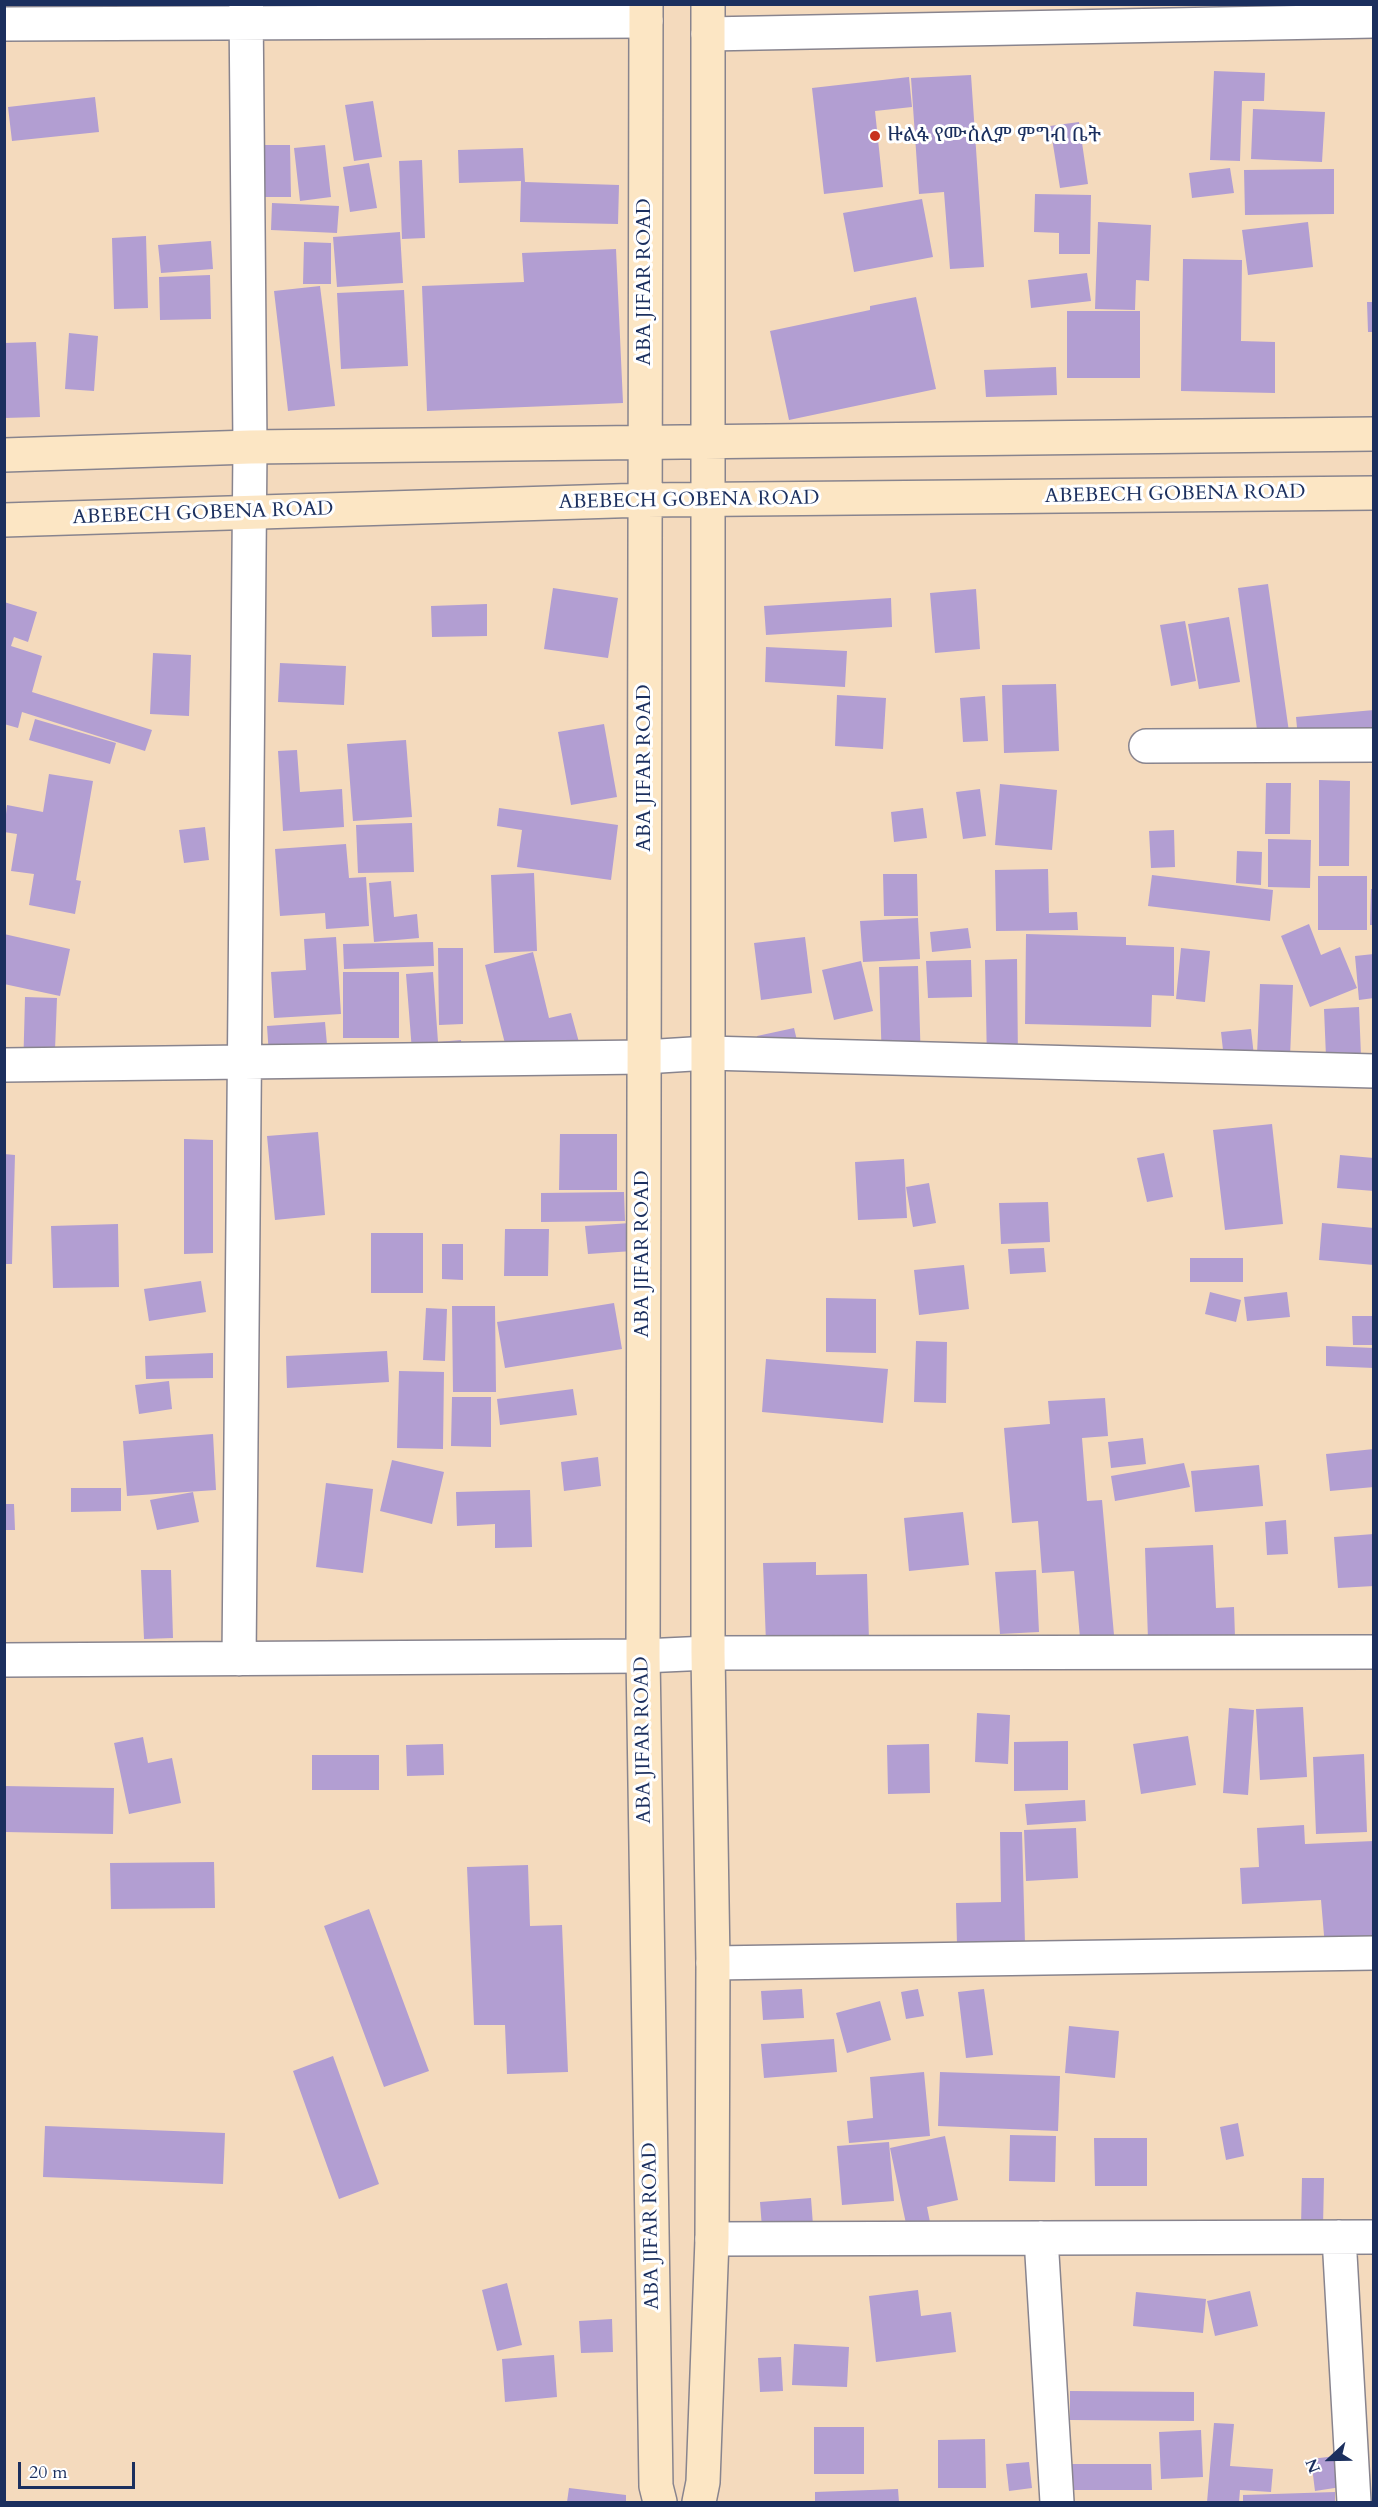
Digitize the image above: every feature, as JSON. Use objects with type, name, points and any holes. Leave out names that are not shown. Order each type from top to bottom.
[{"type":"street","points":[[4,24],[247,13],[646,13]]},
{"type":"street","points":[[239,1659],[250,447],[247,13]]},
{"type":"street","name":"ABA JIFAR ROAD","points":[[646,13],[643,1656],[656,2486],[660,2502]]},
{"type":"street","points":[[699,2502],[703,2482],[712,2239],[713,1963],[708,1653],[708,19],[1374,21]]},
{"type":"street","points":[[4,455],[250,447],[1374,434]]},
{"type":"street","name":"ABEBECH GOBENA ROAD","points":[[4,520],[646,500],[1374,492]]},
{"type":"street","points":[[1146,746],[1374,745]]},
{"type":"street","points":[[4,1065],[644,1057],[708,1053],[1374,1071]]},
{"type":"street","points":[[4,1660],[643,1656],[708,1653],[1374,1652]]},
{"type":"street","points":[[713,1963],[1374,1953]]},
{"type":"street","points":[[1339,2237],[1354,2502]]},
{"type":"street","points":[[712,2239],[1374,2237]]},
{"type":"street","points":[[1041,2238],[1057,2502]]},
{"type":"building","points":[[1214,71],[1265,73],[1264,101],[1242,101],[1240,161],[1210,160]]},
{"type":"building","points":[[971,75],[984,267],[950,269],[944,192],[919,194],[911,78]]},
{"type":"building","points":[[909,77],[912,107],[875,111],[883,187],[824,194],[812,88]]},
{"type":"building","points":[[95,97],[99,132],[12,141],[8,107]]},
{"type":"building","points":[[373,101],[382,157],[354,161],[345,105]]},
{"type":"building","points":[[1253,109],[1325,112],[1322,162],[1251,159]]},
{"type":"building","points":[[1079,122],[1088,184],[1060,188],[1050,126]]},
{"type":"building","points":[[264,145],[290,145],[291,197],[265,197]]},
{"type":"building","points":[[325,145],[331,197],[300,201],[294,148]]},
{"type":"building","points":[[523,148],[525,182],[619,185],[618,224],[520,222],[521,181],[459,183],[458,150]]},
{"type":"building","points":[[422,160],[425,238],[402,239],[399,161]]},
{"type":"building","points":[[369,163],[377,208],[350,212],[343,167]]},
{"type":"building","points":[[1230,168],[1234,193],[1192,198],[1189,173]]},
{"type":"building","points":[[1334,169],[1334,214],[1245,215],[1244,170]]},
{"type":"building","points":[[1035,194],[1091,195],[1090,254],[1059,254],[1059,233],[1034,232]]},
{"type":"building","points":[[922,199],[933,257],[854,272],[843,213]]},
{"type":"building","points":[[272,203],[339,206],[337,233],[271,230]]},
{"type":"building","points":[[1098,222],[1151,225],[1149,281],[1136,280],[1135,310],[1095,309]]},
{"type":"building","points":[[1308,222],[1313,267],[1248,275],[1242,230]]},
{"type":"building","points":[[400,232],[403,283],[337,287],[333,237]]},
{"type":"building","points":[[146,236],[148,308],[114,309],[112,238]]},
{"type":"building","points":[[211,241],[213,269],[161,273],[158,245]]},
{"type":"building","points":[[304,242],[331,243],[331,284],[303,284]]},
{"type":"building","points":[[616,249],[623,403],[427,411],[422,286],[524,282],[522,253]]},
{"type":"building","points":[[1183,259],[1242,260],[1241,341],[1275,342],[1275,393],[1181,391]]},
{"type":"building","points":[[1087,273],[1091,301],[1031,308],[1028,280]]},
{"type":"building","points":[[210,275],[211,319],[160,320],[159,277]]},
{"type":"building","points":[[320,286],[335,406],[288,411],[274,291]]},
{"type":"building","points":[[404,290],[408,366],[341,369],[337,293]]},
{"type":"building","points":[[916,297],[936,389],[789,420],[770,331],[870,310],[870,306]]},
{"type":"building","points":[[1367,302],[1374,302],[1374,332],[1368,332]]},
{"type":"building","points":[[1067,311],[1140,311],[1140,378],[1067,378]]},
{"type":"building","points":[[69,333],[98,336],[94,391],[65,389]]},
{"type":"building","points":[[36,342],[40,417],[4,418],[4,343]]},
{"type":"building","points":[[1056,367],[1057,395],[986,397],[984,370]]},
{"type":"building","points":[[1268,584],[1289,732],[1258,737],[1238,588]]},
{"type":"building","points":[[553,588],[618,598],[608,658],[544,649]]},
{"type":"building","points":[[976,589],[980,649],[935,653],[930,593]]},
{"type":"building","points":[[891,598],[892,627],[766,635],[764,606]]},
{"type":"building","points":[[4,602],[37,612],[28,642],[14,637],[11,646],[42,656],[32,692],[152,730],[145,751],[22,712],[18,728],[4,724]]},
{"type":"building","points":[[487,604],[487,636],[432,637],[431,606]]},
{"type":"building","points":[[1229,617],[1240,682],[1199,689],[1188,624]]},
{"type":"building","points":[[1185,621],[1196,681],[1171,686],[1160,625]]},
{"type":"building","points":[[766,647],[847,651],[845,687],[765,682]]},
{"type":"building","points":[[153,653],[191,655],[189,716],[150,714]]},
{"type":"building","points":[[280,663],[346,666],[344,705],[278,702]]},
{"type":"building","points":[[1056,684],[1059,751],[1004,753],[1002,685]]},
{"type":"building","points":[[837,695],[886,698],[883,749],[835,746]]},
{"type":"building","points":[[985,696],[988,741],[963,742],[960,698]]},
{"type":"building","points":[[1374,710],[1374,743],[1299,749],[1296,717]]},
{"type":"building","points":[[35,719],[116,743],[110,764],[29,740]]},
{"type":"building","points":[[604,724],[617,797],[571,805],[558,732]]},
{"type":"building","points":[[406,740],[412,817],[353,821],[347,744]]},
{"type":"building","points":[[297,750],[300,792],[342,789],[344,827],[283,831],[278,751]]},
{"type":"building","points":[[49,774],[93,781],[76,880],[81,881],[75,914],[29,905],[34,874],[11,871],[17,834],[4,832],[7,805],[43,812]]},
{"type":"building","points":[[1319,780],[1350,781],[1349,866],[1319,866]]},
{"type":"building","points":[[1266,783],[1291,783],[1290,834],[1265,834]]},
{"type":"building","points":[[1000,784],[1057,790],[1052,850],[995,845]]},
{"type":"building","points":[[980,789],[986,836],[963,839],[956,792]]},
{"type":"building","points":[[499,808],[618,825],[611,880],[517,867],[522,830],[497,826]]},
{"type":"building","points":[[923,808],[927,838],[894,842],[891,812]]},
{"type":"building","points":[[412,823],[414,872],[358,873],[356,825]]},
{"type":"building","points":[[205,827],[209,860],[184,863],[179,830]]},
{"type":"building","points":[[1174,830],[1175,867],[1151,868],[1149,831]]},
{"type":"building","points":[[1268,839],[1311,840],[1310,888],[1268,887]]},
{"type":"building","points":[[346,844],[349,878],[366,877],[369,926],[326,929],[325,913],[280,916],[275,849]]},
{"type":"building","points":[[1237,851],[1262,852],[1261,885],[1236,883]]},
{"type":"building","points":[[1048,869],[1049,913],[1077,912],[1078,930],[996,931],[995,870]]},
{"type":"building","points":[[534,873],[537,951],[494,953],[491,875]]},
{"type":"building","points":[[883,874],[917,874],[918,916],[884,916]]},
{"type":"building","points":[[1152,875],[1273,890],[1270,921],[1148,906]]},
{"type":"building","points":[[1318,876],[1367,876],[1367,930],[1318,930]]},
{"type":"building","points":[[391,881],[394,917],[417,914],[419,938],[374,942],[369,883]]},
{"type":"building","points":[[1371,889],[1374,889],[1374,925],[1370,925]]},
{"type":"building","points":[[918,918],[920,959],[863,962],[860,921]]},
{"type":"building","points":[[1309,924],[1321,955],[1340,947],[1357,988],[1310,1007],[1281,936]]},
{"type":"building","points":[[968,928],[971,948],[932,952],[930,932]]},
{"type":"building","points":[[4,934],[70,949],[60,996],[4,984]]},
{"type":"building","points":[[1026,934],[1126,937],[1126,945],[1174,947],[1174,996],[1152,995],[1151,1027],[1025,1024]]},
{"type":"building","points":[[336,937],[341,1014],[274,1018],[271,972],[306,970],[304,939]]},
{"type":"building","points":[[805,937],[812,993],[761,1000],[754,943]]},
{"type":"building","points":[[433,942],[434,966],[344,969],[343,944]]},
{"type":"building","points":[[438,948],[463,948],[463,1024],[439,1025]]},
{"type":"building","points":[[1181,948],[1210,951],[1205,1002],[1176,999]]},
{"type":"building","points":[[533,952],[549,1018],[571,1013],[583,1057],[513,1075],[485,965]]},
{"type":"building","points":[[1374,954],[1374,998],[1359,1000],[1355,956]]},
{"type":"building","points":[[1017,959],[1018,1062],[987,1063],[985,960]]},
{"type":"building","points":[[971,960],[972,997],[928,998],[926,961]]},
{"type":"building","points":[[861,961],[873,1011],[834,1020],[822,970]]},
{"type":"building","points":[[918,966],[921,1064],[882,1065],[879,967]]},
{"type":"building","points":[[343,972],[399,972],[399,1038],[343,1038]]},
{"type":"building","points":[[433,972],[438,1042],[461,1040],[463,1059],[413,1064],[406,974]]},
{"type":"building","points":[[1260,984],[1293,985],[1290,1057],[1257,1055]]},
{"type":"building","points":[[25,997],[57,998],[54,1076],[23,1074]]},
{"type":"building","points":[[1359,1007],[1361,1056],[1326,1057],[1324,1009]]},
{"type":"building","points":[[325,1022],[329,1067],[270,1071],[267,1026]]},
{"type":"building","points":[[794,1028],[801,1057],[763,1066],[757,1036]]},
{"type":"building","points":[[1251,1029],[1254,1056],[1224,1059],[1221,1032]]},
{"type":"building","points":[[1272,1124],[1283,1224],[1225,1230],[1213,1130]]},
{"type":"building","points":[[318,1132],[325,1215],[275,1220],[267,1136]]},
{"type":"building","points":[[560,1134],[617,1134],[617,1190],[559,1190]]},
{"type":"building","points":[[184,1139],[213,1140],[213,1253],[184,1254]]},
{"type":"building","points":[[1164,1153],[1173,1197],[1147,1202],[1137,1158]]},
{"type":"building","points":[[4,1154],[15,1155],[12,1264],[4,1264]]},
{"type":"building","points":[[1340,1155],[1374,1158],[1374,1191],[1337,1188]]},
{"type":"building","points":[[904,1159],[907,1218],[858,1220],[855,1162]]},
{"type":"building","points":[[929,1183],[936,1223],[913,1227],[906,1187]]},
{"type":"building","points":[[624,1192],[625,1221],[541,1222],[541,1193]]},
{"type":"building","points":[[1048,1202],[1050,1242],[1001,1244],[999,1203]]},
{"type":"building","points":[[631,1223],[633,1251],[588,1254],[585,1226]]},
{"type":"building","points":[[1322,1223],[1374,1228],[1374,1265],[1319,1260]]},
{"type":"building","points":[[118,1224],[119,1287],[53,1288],[51,1226]]},
{"type":"building","points":[[505,1229],[549,1229],[548,1276],[504,1276]]},
{"type":"building","points":[[371,1233],[423,1233],[423,1293],[371,1293]]},
{"type":"building","points":[[442,1244],[463,1244],[463,1280],[442,1279]]},
{"type":"building","points":[[1044,1248],[1046,1272],[1010,1274],[1008,1249]]},
{"type":"building","points":[[1190,1258],[1243,1258],[1243,1282],[1190,1282]]},
{"type":"building","points":[[964,1265],[969,1309],[919,1315],[914,1270]]},
{"type":"building","points":[[201,1281],[206,1312],[149,1321],[144,1289]]},
{"type":"building","points":[[1210,1292],[1241,1300],[1236,1322],[1205,1314]]},
{"type":"building","points":[[1287,1292],[1290,1317],[1247,1321],[1244,1297]]},
{"type":"building","points":[[826,1298],[876,1299],[876,1353],[826,1352]]},
{"type":"building","points":[[614,1303],[622,1349],[505,1368],[497,1322]]},
{"type":"building","points":[[452,1306],[495,1306],[496,1392],[453,1392]]},
{"type":"building","points":[[426,1308],[447,1309],[445,1361],[423,1360]]},
{"type":"building","points":[[1352,1316],[1374,1316],[1374,1345],[1353,1345]]},
{"type":"building","points":[[916,1341],[947,1342],[946,1403],[914,1402]]},
{"type":"building","points":[[1326,1346],[1374,1348],[1374,1368],[1326,1366]]},
{"type":"building","points":[[387,1351],[389,1382],[287,1388],[286,1356]]},
{"type":"building","points":[[213,1353],[213,1378],[146,1379],[145,1356]]},
{"type":"building","points":[[766,1359],[888,1369],[883,1423],[762,1412]]},
{"type":"building","points":[[399,1371],[444,1372],[443,1449],[397,1448]]},
{"type":"building","points":[[169,1381],[172,1409],[139,1414],[135,1385]]},
{"type":"building","points":[[573,1389],[577,1415],[500,1425],[497,1399]]},
{"type":"building","points":[[452,1397],[491,1397],[491,1447],[451,1446]]},
{"type":"building","points":[[1105,1398],[1108,1436],[1082,1438],[1087,1501],[1102,1500],[1114,1635],[1080,1638],[1074,1571],[1042,1573],[1038,1521],[1012,1523],[1004,1428],[1050,1424],[1048,1401]]},
{"type":"building","points":[[213,1434],[216,1490],[127,1496],[123,1441]]},
{"type":"building","points":[[1143,1438],[1146,1464],[1111,1468],[1108,1442]]},
{"type":"building","points":[[1374,1449],[1374,1487],[1330,1491],[1326,1454]]},
{"type":"building","points":[[598,1457],[601,1486],[564,1491],[561,1462]]},
{"type":"building","points":[[392,1460],[444,1472],[432,1524],[380,1511]]},
{"type":"building","points":[[1184,1463],[1190,1487],[1115,1501],[1111,1476]]},
{"type":"building","points":[[1259,1465],[1263,1506],[1195,1512],[1191,1471]]},
{"type":"building","points":[[326,1483],[373,1489],[363,1573],[316,1567]]},
{"type":"building","points":[[71,1488],[121,1488],[121,1511],[71,1512]]},
{"type":"building","points":[[530,1490],[532,1547],[495,1548],[495,1524],[457,1526],[456,1492]]},
{"type":"building","points":[[193,1492],[199,1522],[157,1530],[150,1500]]},
{"type":"building","points":[[4,1504],[14,1504],[15,1530],[4,1530]]},
{"type":"building","points":[[963,1512],[969,1565],[909,1571],[904,1518]]},
{"type":"building","points":[[1286,1520],[1288,1554],[1267,1555],[1265,1522]]},
{"type":"building","points":[[1374,1534],[1374,1586],[1338,1588],[1334,1537]]},
{"type":"building","points":[[1213,1545],[1216,1608],[1234,1607],[1235,1637],[1148,1640],[1145,1548]]},
{"type":"building","points":[[816,1562],[816,1575],[867,1574],[869,1640],[766,1643],[763,1563]]},
{"type":"building","points":[[141,1570],[171,1570],[173,1638],[144,1639]]},
{"type":"building","points":[[1036,1570],[1039,1632],[1000,1634],[995,1572]]},
{"type":"building","points":[[1303,1707],[1307,1777],[1260,1780],[1256,1709]]},
{"type":"building","points":[[1229,1708],[1254,1710],[1248,1795],[1223,1793]]},
{"type":"building","points":[[977,1713],[1010,1715],[1008,1764],[975,1762]]},
{"type":"building","points":[[1188,1736],[1196,1785],[1141,1794],[1133,1744]]},
{"type":"building","points":[[143,1737],[148,1763],[172,1758],[181,1803],[129,1814],[114,1743]]},
{"type":"building","points":[[1068,1741],[1068,1790],[1014,1791],[1014,1742]]},
{"type":"building","points":[[443,1744],[444,1775],[407,1776],[406,1745]]},
{"type":"building","points":[[929,1744],[930,1793],[888,1794],[887,1745]]},
{"type":"building","points":[[1364,1754],[1367,1832],[1316,1834],[1313,1757]]},
{"type":"building","points":[[312,1755],[379,1755],[379,1790],[312,1790]]},
{"type":"building","points":[[4,1786],[114,1788],[113,1834],[4,1832]]},
{"type":"building","points":[[1085,1800],[1086,1821],[1027,1825],[1025,1804]]},
{"type":"building","points":[[1304,1825],[1305,1844],[1374,1841],[1374,1945],[1325,1947],[1321,1900],[1242,1904],[1240,1868],[1259,1867],[1257,1828]]},
{"type":"building","points":[[1076,1828],[1078,1878],[1026,1881],[1024,1830]]},
{"type":"building","points":[[1000,1832],[1022,1832],[1025,1944],[957,1945],[956,1903],[1001,1902]]},
{"type":"building","points":[[214,1862],[215,1908],[111,1909],[110,1863]]},
{"type":"building","points":[[528,1865],[530,1926],[562,1925],[568,2072],[507,2074],[505,2025],[474,2025],[467,1867]]},
{"type":"building","points":[[369,1909],[429,2071],[384,2087],[324,1926]]},
{"type":"building","points":[[802,1989],[804,2018],[763,2020],[761,1991]]},
{"type":"building","points":[[918,1989],[924,2016],[906,2019],[901,1992]]},
{"type":"building","points":[[984,1989],[993,2055],[966,2058],[958,1992]]},
{"type":"building","points":[[880,2001],[891,2040],[847,2053],[836,2013]]},
{"type":"building","points":[[1069,2026],[1119,2031],[1115,2078],[1065,2073]]},
{"type":"building","points":[[834,2039],[837,2072],[764,2078],[761,2044]]},
{"type":"building","points":[[333,2056],[379,2184],[339,2199],[293,2071]]},
{"type":"building","points":[[924,2072],[930,2136],[849,2143],[847,2121],[873,2118],[870,2077]]},
{"type":"building","points":[[940,2072],[1060,2076],[1058,2131],[938,2126]]},
{"type":"building","points":[[1238,2123],[1244,2156],[1226,2160],[1220,2127]]},
{"type":"building","points":[[45,2126],[225,2133],[223,2184],[43,2177]]},
{"type":"building","points":[[1010,2135],[1056,2136],[1055,2182],[1009,2181]]},
{"type":"building","points":[[945,2136],[958,2200],[927,2207],[931,2227],[908,2233],[890,2148]]},
{"type":"building","points":[[1094,2138],[1147,2138],[1147,2186],[1095,2186]]},
{"type":"building","points":[[889,2142],[894,2201],[842,2205],[837,2146]]},
{"type":"building","points":[[1302,2178],[1324,2178],[1323,2227],[1301,2227]]},
{"type":"building","points":[[811,2198],[813,2225],[762,2228],[760,2202]]},
{"type":"building","points":[[507,2283],[522,2345],[497,2351],[482,2290]]},
{"type":"building","points":[[918,2290],[921,2316],[951,2312],[956,2352],[876,2362],[869,2296]]},
{"type":"building","points":[[1250,2291],[1258,2326],[1215,2336],[1207,2301]]},
{"type":"building","points":[[1136,2292],[1206,2299],[1203,2333],[1133,2326]]},
{"type":"building","points":[[612,2319],[613,2352],[581,2353],[579,2321]]},
{"type":"building","points":[[794,2344],[849,2347],[847,2387],[792,2385]]},
{"type":"building","points":[[554,2355],[557,2397],[505,2402],[502,2359]]},
{"type":"building","points":[[781,2357],[783,2391],[760,2392],[758,2358]]},
{"type":"building","points":[[1070,2391],[1194,2392],[1194,2421],[1070,2420]]},
{"type":"building","points":[[1214,2423],[1234,2424],[1230,2466],[1273,2469],[1271,2492],[1240,2490],[1239,2502],[1207,2502]]},
{"type":"building","points":[[814,2427],[864,2427],[864,2474],[814,2474]]},
{"type":"building","points":[[1201,2430],[1203,2477],[1161,2479],[1159,2432]]},
{"type":"building","points":[[985,2439],[986,2488],[938,2488],[938,2440]]},
{"type":"building","points":[[1336,2456],[1341,2487],[1315,2491],[1311,2459]]},
{"type":"building","points":[[1029,2462],[1032,2488],[1009,2491],[1006,2464]]},
{"type":"building","points":[[1072,2464],[1151,2464],[1152,2490],[1072,2490]]},
{"type":"building","points":[[569,2488],[626,2495],[626,2502],[567,2502]]},
{"type":"building","points":[[898,2489],[899,2502],[815,2502],[815,2492]]},
{"type":"building","points":[[1335,2492],[1335,2502],[1243,2502],[1243,2495]]},
{"type":"place","name":"ዙልፋ የሙስሊም ምግብ ቤት","points":[[875,136]]}]
